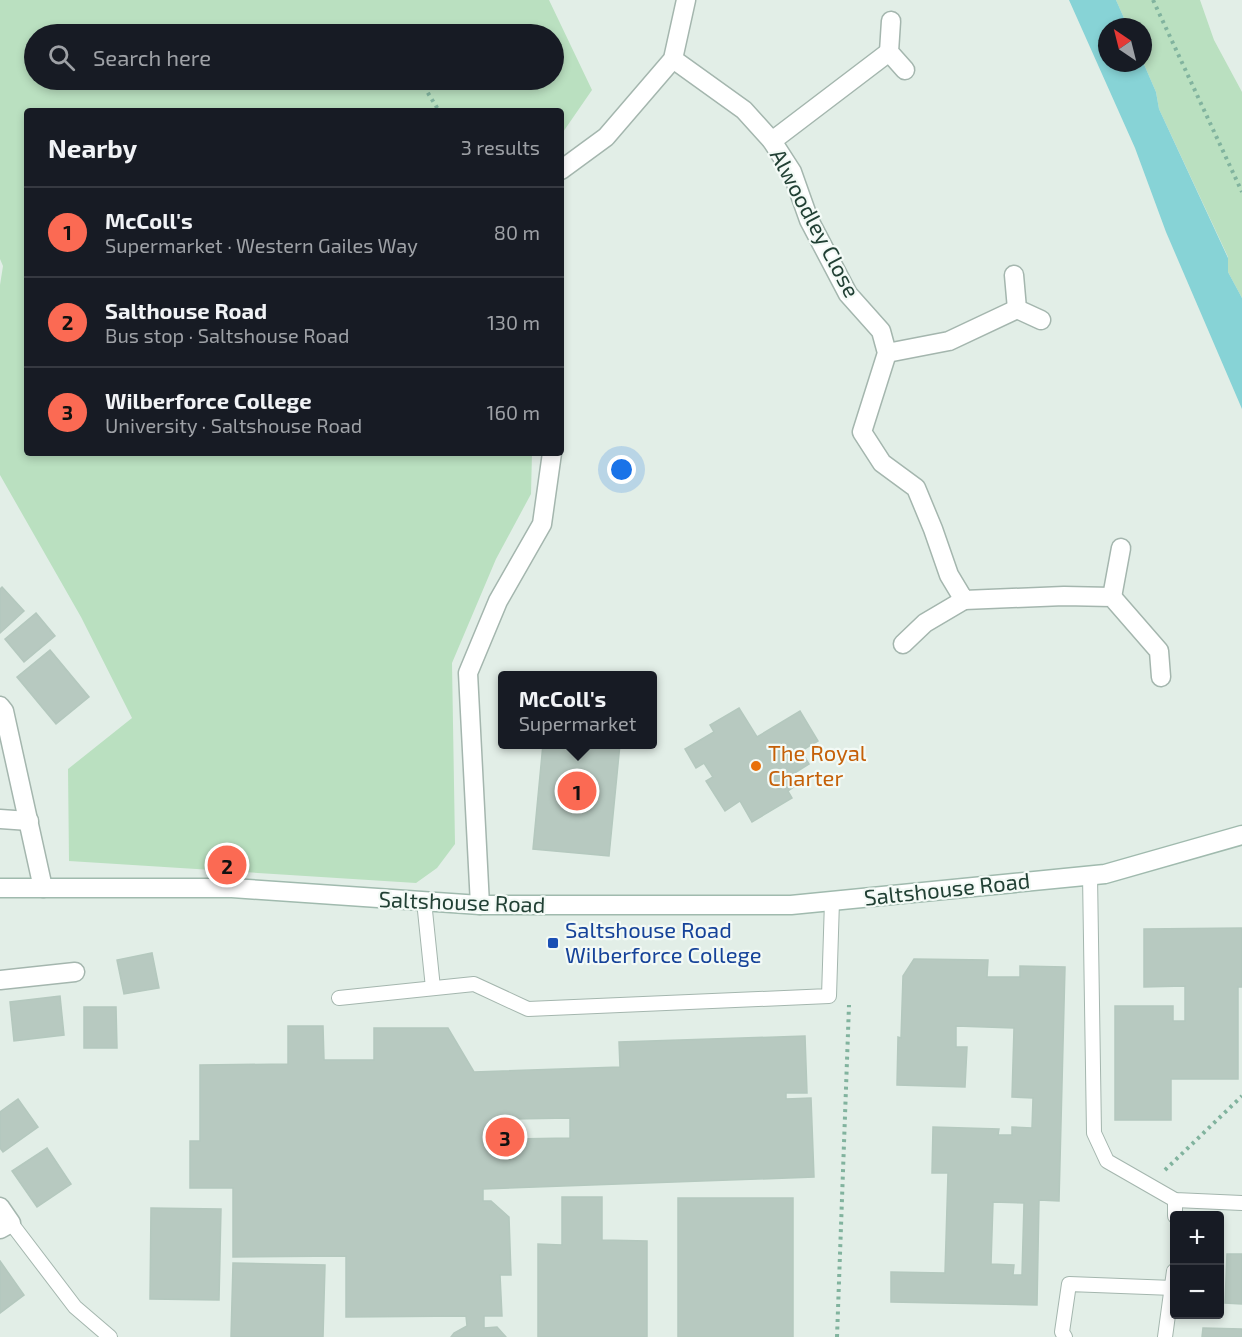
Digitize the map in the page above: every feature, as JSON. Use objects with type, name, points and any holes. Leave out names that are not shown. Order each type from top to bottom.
[{"type":"street","points":[[564,168],[606,137],[673,59],[687,0]]},
{"type":"street","points":[[891,21],[889,52],[905,70]]},
{"type":"street","points":[[772,141],[889,52]]},
{"type":"street","name":"Alwoodley Close","points":[[673,59],[744,110],[772,141],[792,172],[808,220],[848,294],[882,332],[887,353]]},
{"type":"street","points":[[1014,275],[1017,309]]},
{"type":"street","points":[[964,600],[949,575],[916,488],[882,463],[862,432],[887,353],[949,341],[1017,309]]},
{"type":"street","points":[[1017,309],[1041,321]]},
{"type":"street","points":[[480,905],[468,673],[498,601],[542,524],[552,456]]},
{"type":"street","points":[[1112,597],[1121,548]]},
{"type":"street","points":[[903,644],[925,623],[964,600],[1064,596],[1112,597],[1159,651],[1161,676]]},
{"type":"street","points":[[0,706],[4,711],[44,888]]},
{"type":"street","points":[[0,819],[29,821]]},
{"type":"street","name":"Saltshouse Road","points":[[0,888],[232,888],[480,905],[791,905],[1105,874],[1242,835]]},
{"type":"street","points":[[0,980],[75,972]]},
{"type":"street","points":[[0,1207],[5,1226]]},
{"type":"lane","points":[[1090,875],[1094,1133],[1107,1161],[1175,1200],[1242,1203]]},
{"type":"lane","points":[[424,901],[433,988]]},
{"type":"lane","points":[[339,998],[474,984],[528,1009],[829,996],[832,901]]},
{"type":"lane","points":[[1175,1200],[1175,1211]]},
{"type":"lane","points":[[5,1226],[95,1331],[110,1337]]},
{"type":"lane","points":[[1065,1337],[1062,1332],[1069,1284],[1170,1288]]},
{"type":"lane","points":[[1165,1337],[1170,1306]]},
{"type":"path","points":[[1153,0],[1242,192]]},
{"type":"path","points":[[426,90],[437,108]]},
{"type":"path","points":[[829,996],[850,989],[837,1337]]},
{"type":"path","points":[[1149,1185],[1242,1096]]},
{"type":"green space","points":[[0,0],[549,0],[560,24],[24,24],[24,90],[564,90],[564,31],[592,90],[564,131],[564,108],[24,108],[24,456],[532,456],[531,494],[496,559],[452,663],[455,844],[437,868],[416,883],[69,861],[68,769],[132,718],[81,617],[0,475],[0,285],[3,266],[0,259]]},
{"type":"green space","points":[[1116,0],[1200,0],[1214,40],[1242,92],[1242,298],[1228,272],[1228,257],[1159,109],[1156,92],[1147,72],[1152,72],[1152,18],[1124,18]]},
{"type":"water","points":[[1069,0],[1116,0],[1124,18],[1098,18],[1098,65]]},
{"type":"water","points":[[1101,72],[1147,72],[1156,92],[1159,109],[1228,258],[1228,272],[1242,298],[1242,409],[1166,232],[1135,148]]},
{"type":"building","points":[[2,587],[24,611],[0,633],[0,589]]},
{"type":"building","points":[[36,613],[55,636],[24,662],[5,639]]},
{"type":"building","points":[[50,650],[89,697],[56,724],[17,677]]},
{"type":"building","name":"The Royal Charter","points":[[739,708],[757,737],[800,711],[818,741],[801,751],[809,764],[793,774],[798,784],[788,791],[792,798],[752,822],[740,801],[725,811],[706,781],[713,777],[704,763],[696,768],[685,749],[714,732],[710,725]]},
{"type":"building","points":[[543,749],[620,749],[609,856],[533,849]]},
{"type":"building","points":[[1242,928],[1242,987],[1238,987],[1238,1079],[1171,1079],[1171,1120],[1115,1120],[1115,1006],[1173,1006],[1173,1021],[1185,1021],[1185,986],[1144,987],[1144,929]]},
{"type":"building","points":[[152,953],[159,988],[124,994],[117,960]]},
{"type":"building","points":[[914,959],[988,960],[987,977],[1020,977],[1020,966],[1065,967],[1059,1201],[1039,1200],[1037,1305],[891,1302],[891,1272],[945,1273],[948,1173],[932,1173],[933,1127],[999,1129],[998,1135],[1012,1135],[1012,1127],[1032,1128],[1033,1098],[1012,1097],[1014,1028],[956,1026],[956,1047],[967,1047],[965,1087],[897,1085],[903,976]],"holes":[[[993,1202],[1024,1203],[1022,1275],[1013,1275],[1014,1265],[991,1264]]]},
{"type":"building","points":[[60,996],[64,1035],[14,1041],[10,1002]]},
{"type":"building","points":[[84,1007],[116,1007],[117,1048],[84,1048]]},
{"type":"building","points":[[288,1026],[323,1026],[324,1060],[374,1060],[374,1028],[448,1028],[474,1072],[620,1067],[619,1042],[805,1036],[807,1093],[786,1093],[786,1099],[811,1098],[814,1177],[483,1189],[483,1201],[491,1201],[509,1217],[511,1275],[500,1275],[502,1316],[484,1316],[484,1328],[497,1327],[506,1337],[451,1337],[467,1326],[466,1316],[346,1317],[346,1256],[233,1257],[233,1188],[190,1188],[190,1141],[200,1141],[200,1065],[288,1064]],"holes":[[[570,1118],[570,1138],[513,1139],[512,1119]]]},
{"type":"building","points":[[18,1099],[38,1127],[3,1152],[0,1148],[0,1112]]},
{"type":"building","points":[[47,1148],[71,1184],[37,1207],[12,1171]]},
{"type":"building","points":[[562,1197],[602,1197],[602,1240],[647,1241],[647,1337],[538,1337],[538,1244],[562,1245]]},
{"type":"building","points":[[678,1198],[793,1198],[793,1337],[678,1337]]},
{"type":"building","points":[[151,1208],[221,1209],[219,1300],[150,1299]]},
{"type":"building","points":[[1227,1254],[1242,1254],[1242,1304],[1225,1303]]},
{"type":"building","points":[[0,1261],[24,1295],[0,1313]]},
{"type":"building","points":[[233,1263],[325,1265],[323,1337],[231,1337]]},
{"type":"building","points":[[1203,1328],[1242,1329],[1242,1337],[1202,1337]]},
{"type":"place","name":"The Royal Charter","points":[[756,766]]},
{"type":"place","name":"McColl's","points":[[577,791]]},
{"type":"place","name":"Salthouse Road","points":[[227,865]]},
{"type":"place","name":"Saltshouse Road Wilberforce College","points":[[553,943]]},
{"type":"place","name":"Wilberforce College","points":[[505,1137]]}]
